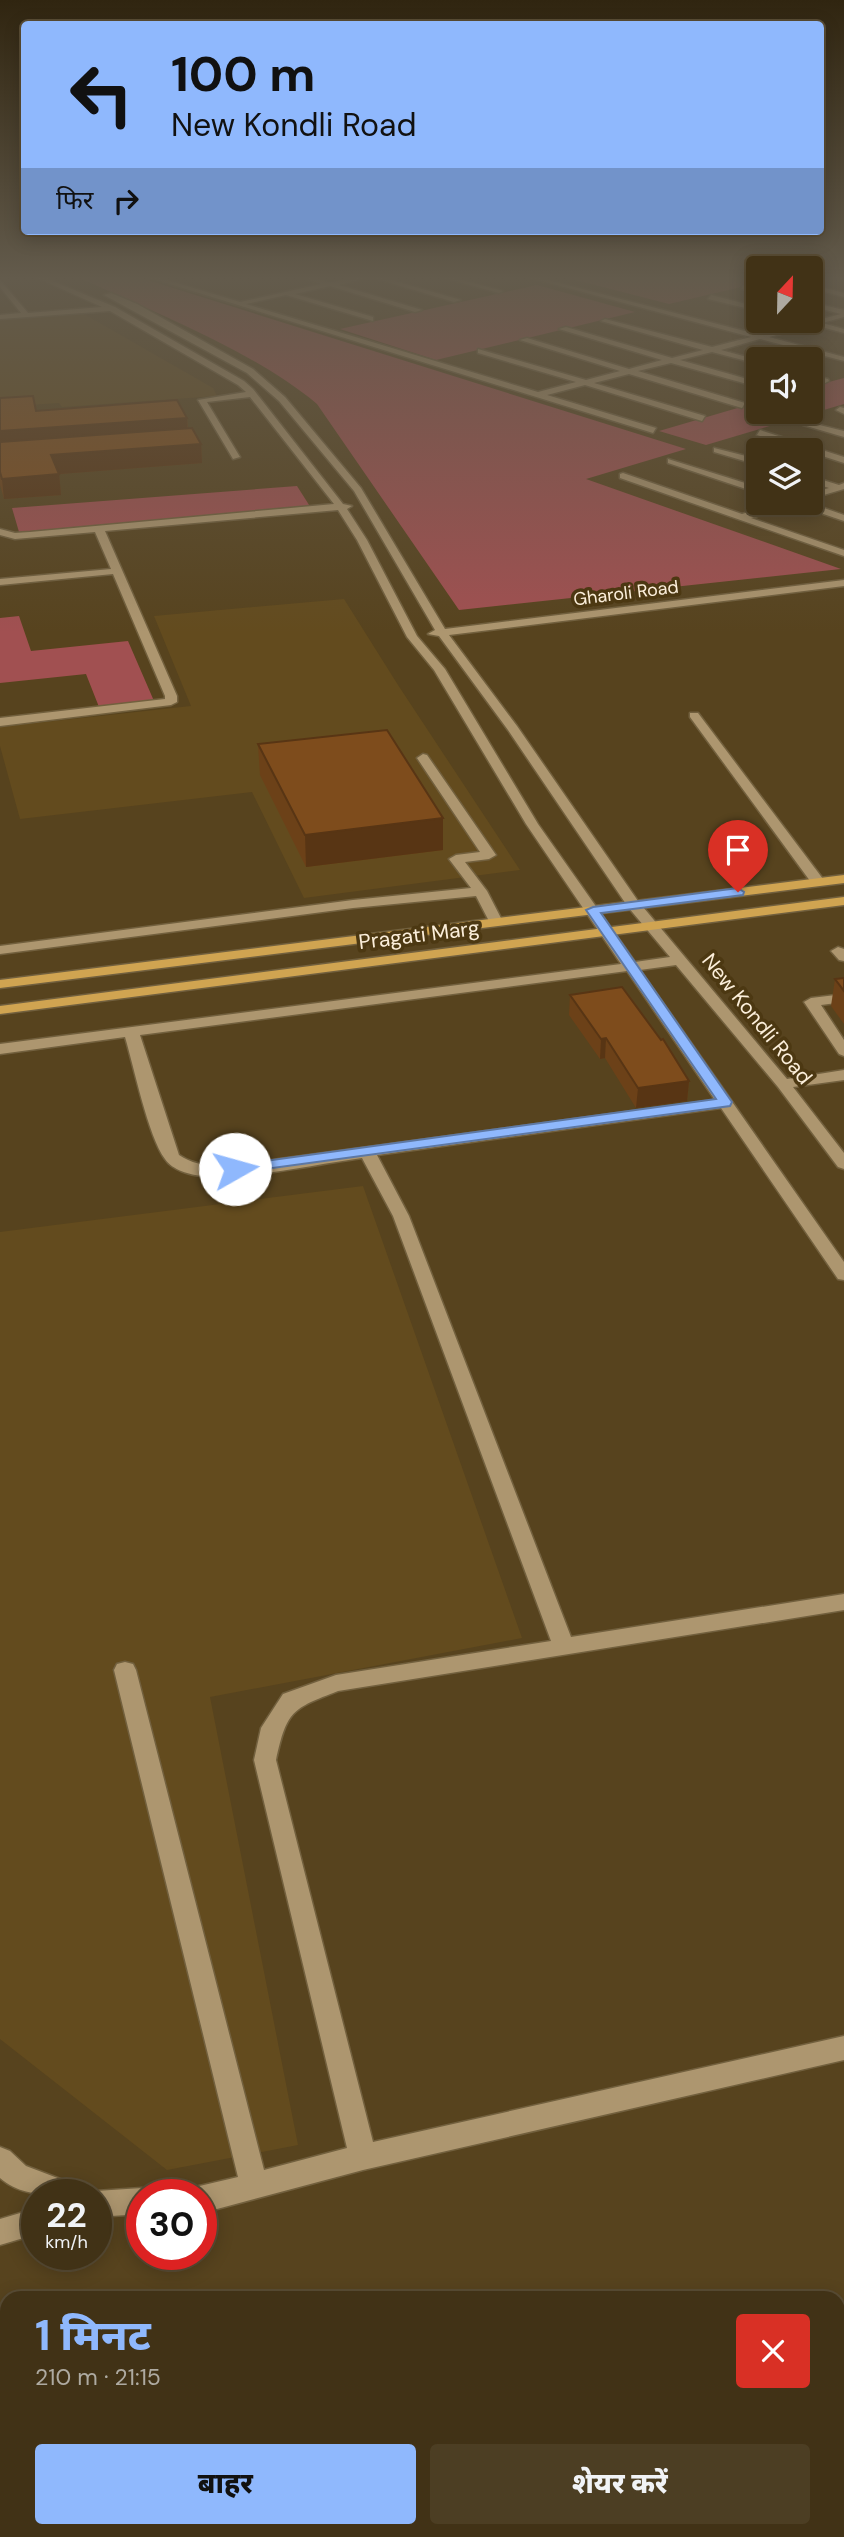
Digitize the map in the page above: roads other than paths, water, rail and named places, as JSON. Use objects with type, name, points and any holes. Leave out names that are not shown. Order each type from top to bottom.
[{"type":"main road","name":"Pragati Marg","points":[[0,984],[844,879]]},
{"type":"main road","name":"Pragati Marg","points":[[0,1010],[844,901]]},
{"type":"street","points":[[236,457],[202,400],[240,395]]},
{"type":"street","points":[[253,395],[340,506],[362,540],[412,637],[439,669],[531,824],[844,1275]]},
{"type":"street","name":"New Kondli Road","points":[[278,395],[368,506],[442,633],[513,729],[633,904],[783,1084],[844,1164]]},
{"type":"street","points":[[539,395],[653,430]]},
{"type":"street","points":[[627,395],[702,418]]},
{"type":"street","points":[[709,395],[742,405]]},
{"type":"street","points":[[809,424],[844,434]]},
{"type":"street","points":[[760,433],[844,460]]},
{"type":"street","points":[[717,450],[746,458]]},
{"type":"street","points":[[671,461],[746,485]]},
{"type":"street","points":[[623,476],[844,553]]},
{"type":"street","points":[[823,482],[842,487]]},
{"type":"street","points":[[823,492],[842,487]]},
{"type":"street","points":[[0,532],[15,536],[340,506],[368,506]]},
{"type":"street","points":[[823,511],[844,518]]},
{"type":"street","points":[[740,518],[750,515]]},
{"type":"street","points":[[0,722],[171,702],[171,696],[99,529]]},
{"type":"street","points":[[0,582],[117,571]]},
{"type":"street","name":"Gharoli Road","points":[[412,637],[844,583]]},
{"type":"street","points":[[694,715],[818,882]]},
{"type":"street","points":[[423,758],[489,855],[456,859],[480,891],[496,922]]},
{"type":"street","points":[[0,950],[353,904],[480,891]]},
{"type":"street","points":[[0,1049],[682,960]]},
{"type":"street","points":[[844,998],[811,1002],[844,1051]]},
{"type":"street","points":[[131,1032],[164,1141],[172,1158],[185,1167],[203,1171],[367,1152],[725,1102]]},
{"type":"street","points":[[783,1084],[844,1075]]},
{"type":"street","points":[[367,1152],[401,1216],[564,1647]]},
{"type":"street","points":[[363,2157],[265,1760],[272,1728],[291,1700],[336,1683],[844,1602]]},
{"type":"street","points":[[125,1670],[254,2185]]},
{"type":"street","points":[[217,2196],[363,2157],[844,2048]]},
{"type":"street","points":[[0,2160],[17,2175],[27,2179]]},
{"type":"street","points":[[0,2232],[21,2226]]}]
